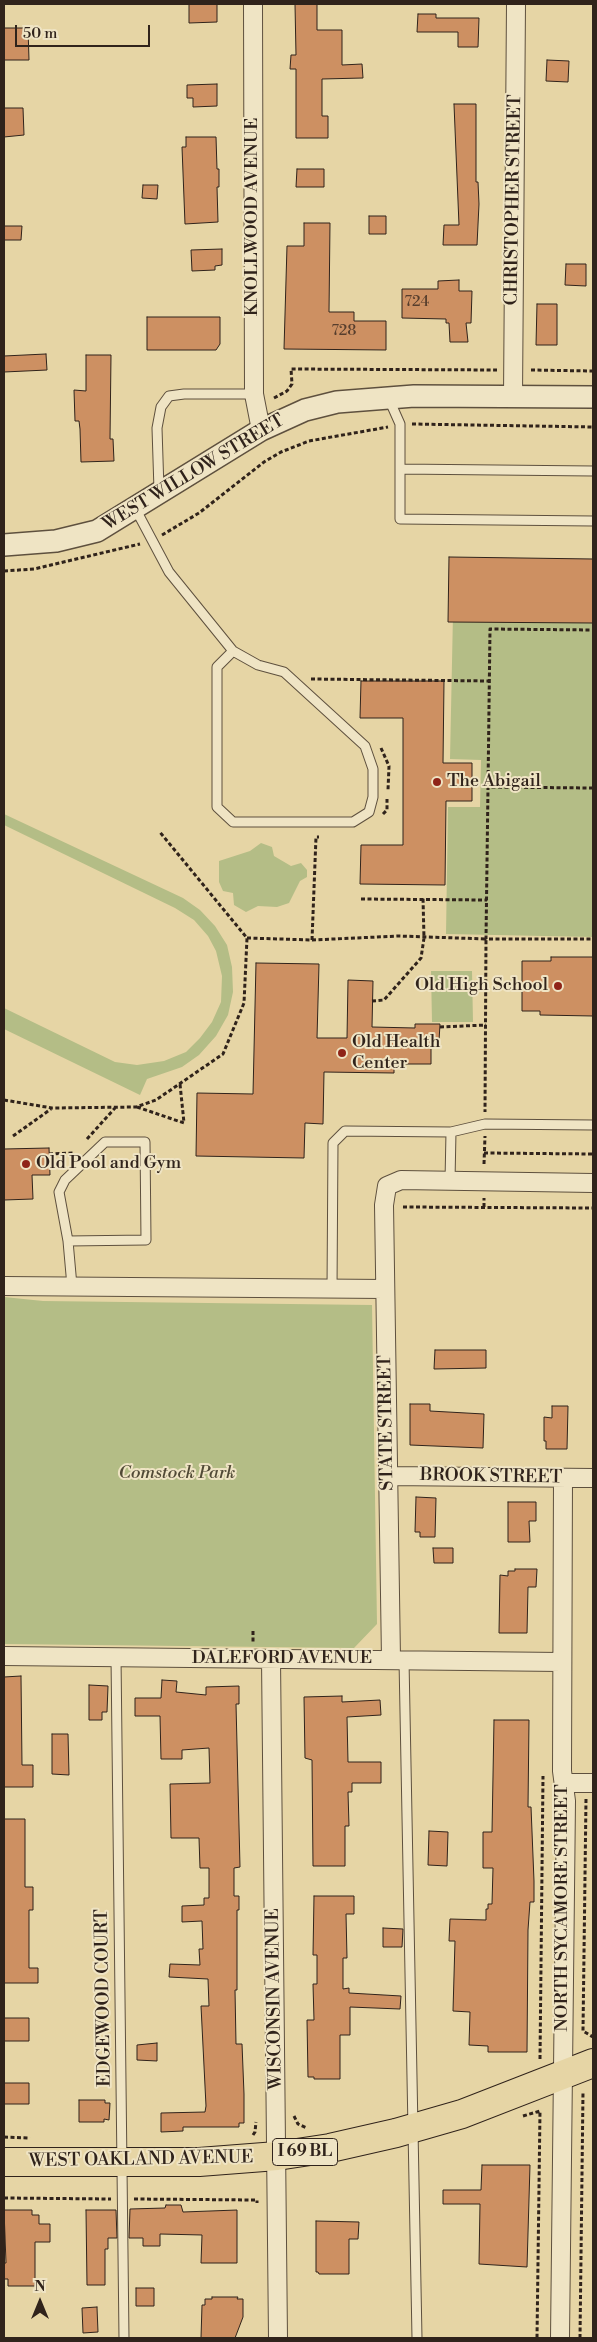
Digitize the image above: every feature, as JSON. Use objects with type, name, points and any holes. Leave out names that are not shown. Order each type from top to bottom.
[{"type":"main road","name":"WEST OAKLAND AVENUE","points":[[4,2162],[199,2162],[277,2156],[330,2148],[462,2114],[593,2063]]},
{"type":"street","name":"KNOLLWOOD AVENUE","points":[[252,4],[254,394],[261,430]]},
{"type":"street","name":"CHRISTOPHER STREET","points":[[513,396],[516,4]]},
{"type":"street","name":"WEST WILLOW STREET","points":[[4,545],[78,537],[97,531],[261,430],[305,410],[337,402],[388,397],[513,396],[593,398]]},
{"type":"street","name":"STATE STREET","points":[[397,1660],[388,1476],[384,1206],[387,1186],[401,1180],[450,1181]]},
{"type":"street","points":[[450,1181],[593,1183]]},
{"type":"street","points":[[4,1286],[385,1289]]},
{"type":"street","name":"BROOK STREET","points":[[388,1476],[593,1478]]},
{"type":"street","name":"NORTH SYCAMORE STREET","points":[[560,2338],[566,1801],[562,1771],[563,1478]]},
{"type":"street","name":"DALEFORD AVENUE","points":[[4,1656],[561,1662]]},
{"type":"street","name":"WISCONSIN AVENUE","points":[[262,1659],[277,2156],[278,2338]]},
{"type":"street","points":[[564,1783],[593,1783]]},
{"type":"lane","points":[[159,493],[157,428],[161,407],[169,396],[184,394],[254,394]]},
{"type":"lane","points":[[388,397],[400,424],[400,519],[593,521]]},
{"type":"lane","points":[[400,469],[593,471]]},
{"type":"lane","points":[[135,508],[169,572],[232,651],[258,665],[284,672],[365,746],[373,769],[373,797],[369,812],[352,822],[234,822],[217,807],[217,667],[232,651]]},
{"type":"lane","points":[[332,1289],[333,1143],[345,1131],[451,1132],[485,1124],[593,1125]]},
{"type":"lane","points":[[450,1181],[451,1132]]},
{"type":"lane","points":[[68,1241],[146,1240],[145,1142],[105,1142],[65,1180],[59,1192],[68,1241],[72,1286]]},
{"type":"lane","name":"EDGEWOOD COURT","points":[[116,1657],[124,2338]]},
{"type":"lane","points":[[397,1660],[413,2127],[417,2338]]},
{"type":"path","points":[[274,398],[287,391],[292,384],[291,369],[593,371]]},
{"type":"path","points":[[4,571],[34,569],[141,544],[164,535],[199,513],[264,462],[281,452],[309,441],[400,424],[593,426]]},
{"type":"path","points":[[485,1124],[490,629],[593,630]]},
{"type":"path","points":[[488,787],[593,788]]},
{"type":"path","points":[[136,1107],[156,1100],[223,1054],[244,1003],[247,938],[159,831]]},
{"type":"path","points":[[312,940],[317,854]]},
{"type":"path","points":[[372,1001],[384,1000],[421,958],[424,938],[423,898]]},
{"type":"path","points":[[361,899],[487,900]]},
{"type":"path","points":[[247,938],[312,940],[399,936],[593,940]]},
{"type":"path","points":[[440,1026],[486,1025]]},
{"type":"path","points":[[4,1100],[52,1108],[136,1107],[184,1122],[180,1084]]},
{"type":"path","points":[[86,1140],[115,1107]]},
{"type":"path","points":[[13,1136],[52,1108]]},
{"type":"path","points":[[49,1154],[74,1153],[80,1146]]},
{"type":"path","points":[[484,1153],[593,1154]]},
{"type":"path","points":[[403,1207],[593,1208]]},
{"type":"path","points":[[253,1631],[262,1659]]},
{"type":"path","points":[[532,2062],[541,2059],[543,1770]]},
{"type":"path","points":[[580,2338],[583,2092]]},
{"type":"path","points":[[522,2117],[540,2111],[537,2338]]},
{"type":"path","points":[[293,2114],[298,2124],[306,2128],[314,2127]]},
{"type":"path","points":[[252,2136],[256,2132],[256,2115]]},
{"type":"path","points":[[4,2137],[33,2138]]},
{"type":"green space","points":[[453,614],[593,617],[593,937],[446,934],[448,807],[480,807],[481,760],[450,759]]},
{"type":"green space","points":[[4,814],[183,898],[200,910],[215,926],[227,945],[232,967],[233,992],[228,1015],[216,1036],[199,1055],[182,1067],[147,1079],[140,1095],[4,1029],[4,1008],[115,1062],[137,1065],[164,1061],[186,1052],[212,1022],[221,1002],[222,976],[216,951],[208,936],[194,920],[175,908],[4,825]]},
{"type":"green space","points":[[261,843],[272,847],[274,856],[291,866],[301,863],[307,870],[307,877],[300,881],[289,903],[277,907],[258,906],[246,912],[234,905],[233,893],[223,891],[219,882],[219,861],[250,851]]},
{"type":"green space","points":[[431,971],[472,971],[473,1022],[432,1022]]},
{"type":"green space","name":"Comstock Park","points":[[4,1297],[43,1301],[372,1305],[377,1624],[354,1648],[4,1644]]},
{"type":"building","points":[[189,4],[217,4],[217,22],[189,23]]},
{"type":"building","points":[[295,4],[317,4],[317,30],[342,30],[342,65],[362,64],[363,78],[322,79],[322,116],[328,116],[328,138],[296,138],[296,69],[290,69],[291,55],[296,55]]},
{"type":"building","points":[[418,14],[436,14],[436,18],[479,18],[478,47],[458,47],[458,32],[417,32]]},
{"type":"building","points":[[4,28],[28,28],[29,60],[4,60]]},
{"type":"building","points":[[547,60],[569,61],[568,82],[546,81]]},
{"type":"building","points":[[217,84],[217,106],[193,107],[193,98],[187,98],[187,85]]},
{"type":"building","points":[[454,104],[476,104],[476,182],[478,182],[479,204],[477,245],[443,245],[444,225],[459,225]]},
{"type":"building","points":[[4,108],[23,108],[24,135],[4,137]]},
{"type":"building","points":[[186,137],[216,137],[217,169],[219,169],[219,187],[217,187],[218,222],[185,224],[182,147],[186,147]]},
{"type":"building","points":[[297,169],[324,169],[324,187],[296,187]]},
{"type":"building","points":[[143,185],[158,185],[157,199],[142,198]]},
{"type":"building","points":[[369,216],[386,216],[386,234],[369,234]]},
{"type":"building","points":[[304,223],[330,223],[329,312],[354,312],[354,321],[386,321],[386,350],[284,349],[287,246],[304,246]]},
{"type":"building","points":[[4,226],[22,226],[21,240],[4,240]]},
{"type":"building","points":[[222,249],[222,265],[215,266],[215,270],[192,271],[191,250]]},
{"type":"building","points":[[566,264],[586,264],[586,286],[565,285]]},
{"type":"building","points":[[459,280],[459,291],[472,291],[471,323],[466,323],[468,342],[450,342],[449,323],[446,323],[446,319],[402,318],[402,289],[438,289],[438,281]]},
{"type":"building","points":[[537,304],[557,304],[557,345],[536,345]]},
{"type":"building","points":[[147,317],[220,317],[220,344],[216,350],[147,350]]},
{"type":"building","points":[[46,354],[47,370],[4,372],[4,356]]},
{"type":"building","points":[[86,355],[111,355],[110,439],[113,439],[114,461],[81,462],[80,429],[79,421],[75,421],[74,390],[86,391]]},
{"type":"building","points":[[449,557],[593,559],[593,623],[448,622]]},
{"type":"building","name":"The Abigail","points":[[361,681],[444,681],[443,763],[472,763],[472,801],[446,801],[445,885],[360,884],[361,845],[403,845],[403,718],[360,718]]},
{"type":"building","name":"Old High School","points":[[551,957],[593,957],[593,1016],[540,1015],[540,1011],[522,1011],[522,961],[551,961]]},
{"type":"building","name":"Old Health Center","points":[[256,963],[319,964],[317,1038],[347,1038],[348,980],[373,981],[372,1027],[415,1028],[415,1024],[440,1024],[439,1041],[431,1041],[431,1064],[394,1064],[394,1073],[324,1072],[323,1124],[305,1123],[304,1158],[196,1156],[197,1093],[253,1094]]},
{"type":"building","name":"Old Pool and Gym","points":[[49,1148],[50,1175],[32,1175],[33,1199],[4,1200],[4,1149]]},
{"type":"building","points":[[435,1350],[486,1350],[486,1368],[434,1369]]},
{"type":"building","points":[[410,1404],[430,1404],[430,1411],[484,1414],[483,1448],[410,1445]]},
{"type":"building","points":[[552,1406],[568,1406],[567,1449],[546,1449],[544,1417],[552,1418]]},
{"type":"building","points":[[416,1497],[436,1498],[435,1537],[420,1537],[420,1532],[415,1532]]},
{"type":"building","points":[[508,1502],[536,1502],[536,1521],[529,1521],[530,1542],[508,1542]]},
{"type":"building","points":[[433,1548],[453,1548],[453,1563],[434,1563]]},
{"type":"building","points":[[515,1569],[537,1569],[536,1587],[528,1587],[527,1633],[499,1633],[500,1575],[508,1576],[508,1571],[515,1571]]},
{"type":"building","points":[[21,1676],[22,1765],[33,1765],[33,1787],[4,1787],[4,1677]]},
{"type":"building","points":[[162,1680],[177,1681],[176,1692],[206,1695],[206,1687],[239,1686],[239,1704],[236,1704],[240,1867],[234,1868],[234,1896],[239,1896],[239,1910],[237,1910],[237,1990],[235,1990],[236,2044],[242,2044],[244,2123],[239,2123],[239,2127],[183,2127],[183,2131],[161,2132],[161,2113],[205,2112],[206,2106],[201,2006],[209,2006],[208,1979],[169,1977],[170,1964],[200,1965],[199,1949],[203,1949],[202,1921],[182,1922],[182,1906],[204,1905],[204,1898],[209,1898],[209,1868],[200,1868],[199,1838],[171,1838],[170,1784],[210,1783],[209,1748],[182,1750],[182,1759],[161,1759],[160,1716],[135,1716],[135,1698],[161,1698]]},
{"type":"building","points":[[89,1685],[108,1686],[107,1712],[102,1712],[102,1720],[89,1720]]},
{"type":"building","points":[[342,1696],[342,1702],[380,1700],[381,1715],[347,1717],[348,1762],[381,1762],[381,1783],[352,1783],[352,1792],[348,1792],[349,1826],[345,1826],[345,1866],[313,1866],[312,1760],[305,1758],[304,1697]]},
{"type":"building","points":[[494,1720],[529,1720],[528,1807],[531,1807],[534,1902],[530,1902],[528,1930],[527,2052],[488,2052],[488,2046],[469,2045],[470,2012],[453,2011],[455,1941],[449,1941],[450,1919],[486,1920],[486,1909],[488,1909],[488,1904],[492,1904],[493,1868],[483,1868],[483,1832],[492,1832]]},
{"type":"building","points":[[52,1734],[68,1734],[69,1775],[52,1774]]},
{"type":"building","points":[[4,1819],[25,1819],[25,1887],[33,1887],[33,1910],[29,1910],[29,1968],[38,1968],[38,1983],[4,1983]]},
{"type":"building","points":[[429,1831],[448,1832],[447,1866],[428,1865]]},
{"type":"building","points":[[314,1896],[354,1896],[354,1914],[346,1914],[347,1958],[343,1958],[343,1989],[349,1988],[349,1993],[401,1996],[400,2009],[350,2007],[350,2035],[340,2035],[340,2079],[314,2079],[314,2077],[308,2077],[307,2020],[314,2020],[313,1984],[317,1984],[317,1955],[313,1955]]},
{"type":"building","points":[[383,1928],[403,1929],[402,1947],[383,1947]]},
{"type":"building","points":[[4,2018],[29,2018],[29,2041],[4,2041]]},
{"type":"building","points":[[157,2043],[157,2061],[137,2060],[137,2045]]},
{"type":"building","points":[[4,2083],[29,2083],[29,2104],[4,2104]]},
{"type":"building","points":[[79,2100],[105,2100],[105,2103],[110,2103],[109,2120],[104,2119],[104,2122],[79,2122]]},
{"type":"building","points":[[482,2165],[530,2165],[527,2267],[479,2264],[480,2204],[443,2204],[443,2190],[481,2190]]},
{"type":"building","points":[[166,2205],[181,2205],[183,2212],[237,2210],[237,2263],[201,2263],[202,2235],[160,2234],[160,2246],[143,2246],[143,2238],[129,2238],[130,2209],[165,2208]]},
{"type":"building","points":[[4,2210],[32,2210],[32,2215],[39,2215],[39,2224],[50,2224],[50,2242],[35,2242],[35,2286],[8,2286],[8,2279],[4,2279],[4,2263],[6,2263]]},
{"type":"building","points":[[86,2210],[116,2210],[117,2238],[108,2238],[108,2249],[105,2249],[105,2285],[87,2285]]},
{"type":"building","points":[[316,2221],[359,2222],[358,2239],[349,2239],[349,2274],[319,2274],[316,2272]]},
{"type":"building","points":[[136,2288],[154,2288],[154,2306],[136,2306]]},
{"type":"building","points":[[212,2297],[238,2297],[237,2299],[243,2299],[243,2317],[235,2338],[201,2338],[202,2305],[205,2305],[205,2299],[212,2299]]},
{"type":"building","points":[[97,2307],[98,2332],[83,2333],[82,2308]]},
{"type":"place","name":"The Abigail","points":[[437,782]]},
{"type":"place","name":"Old High School","points":[[558,986]]},
{"type":"place","name":"Old Health Center","points":[[342,1053]]},
{"type":"place","name":"Old Pool and Gym","points":[[26,1164]]}]
